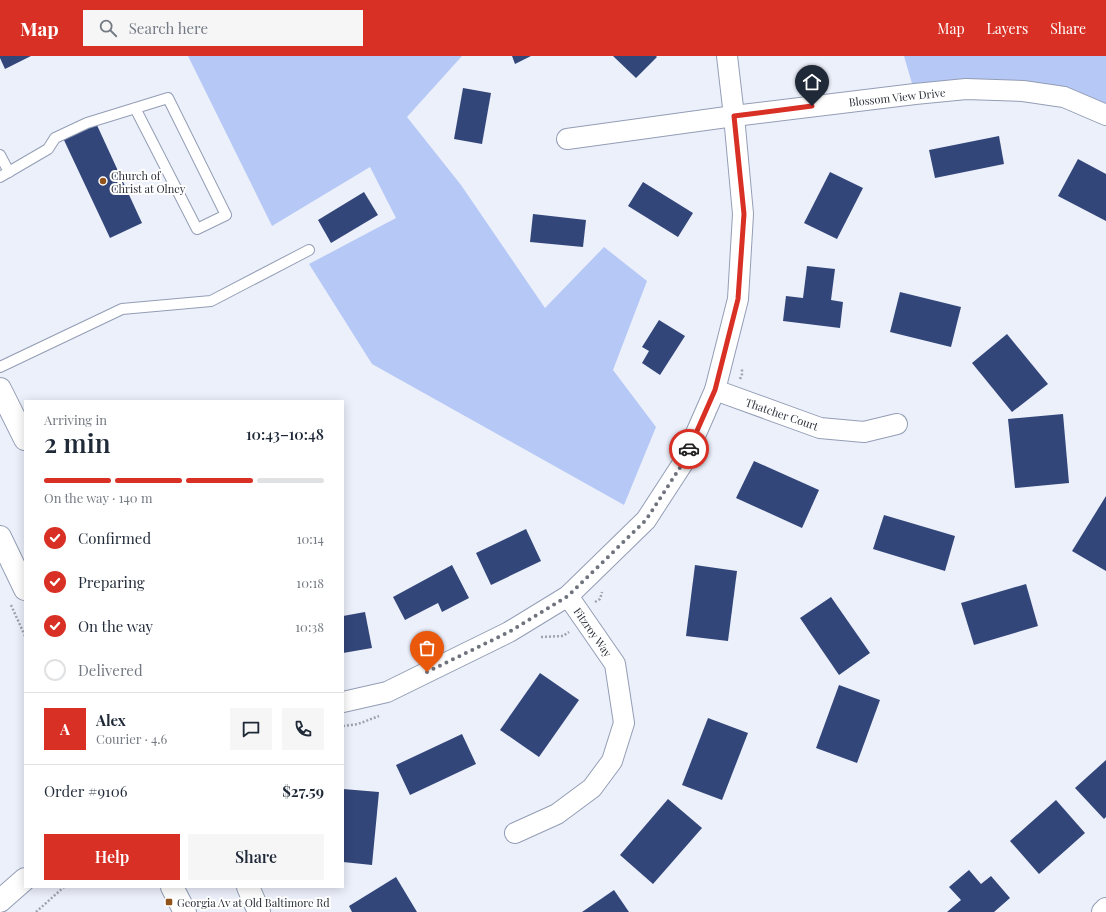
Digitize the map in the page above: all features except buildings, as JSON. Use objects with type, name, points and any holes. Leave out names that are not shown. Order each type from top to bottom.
[{"type":"main road","points":[[0,388],[24,437]]},
{"type":"main road","points":[[0,537],[17,595]]},
{"type":"main road","points":[[0,901],[24,880]]},
{"type":"main road","points":[[173,888],[185,912]]},
{"type":"main road","points":[[248,888],[259,912]]},
{"type":"main road","points":[[1103,912],[1106,909]]},
{"type":"street","points":[[344,702],[387,692],[509,632],[568,596],[646,520],[683,463],[715,390],[738,299],[744,214],[727,56]]},
{"type":"street","name":"Blossom View Drive","points":[[567,139],[734,116],[966,89],[1023,91],[1064,97],[1106,115]]},
{"type":"street","name":"Thatcher Court","points":[[715,390],[820,428],[864,432],[897,424]]},
{"type":"street","name":"Fitzroy Way","points":[[515,833],[557,814],[592,788],[612,760],[624,723],[615,664],[568,596]]},
{"type":"lane","points":[[0,155],[4,175],[48,149],[55,138],[87,122],[168,98],[226,215],[197,229],[135,108]]},
{"type":"lane","points":[[0,367],[122,309],[210,301],[309,250]]},
{"type":"path","points":[[734,397],[742,374],[742,364]]},
{"type":"path","points":[[538,637],[563,636],[567,634],[573,629],[568,621],[600,599],[602,591]]},
{"type":"path","points":[[17,595],[24,631]]},
{"type":"path","points":[[344,726],[358,724],[380,715]]},
{"type":"path","points":[[36,912],[63,888]]},
{"type":"shaded area","points":[[188,56],[462,56],[407,117],[461,185],[545,308],[604,247],[647,281],[613,370],[656,427],[624,505],[372,364],[309,264],[396,218],[370,167],[272,226]]},
{"type":"shaded area","points":[[904,56],[1106,56],[1106,115],[1064,97],[915,94]]},
{"type":"way so far","points":[[427,672],[509,632],[568,596],[646,520],[683,463],[689,449]]},
{"type":"place","name":"Church of Christ at Olney","points":[[103,181]]},
{"type":"place","name":"Georgia Av at Old Baltimore Rd","points":[[169,902]]},
{"type":"route","points":[[689,449],[715,390],[738,299],[744,214],[734,116],[812,106]]}]
